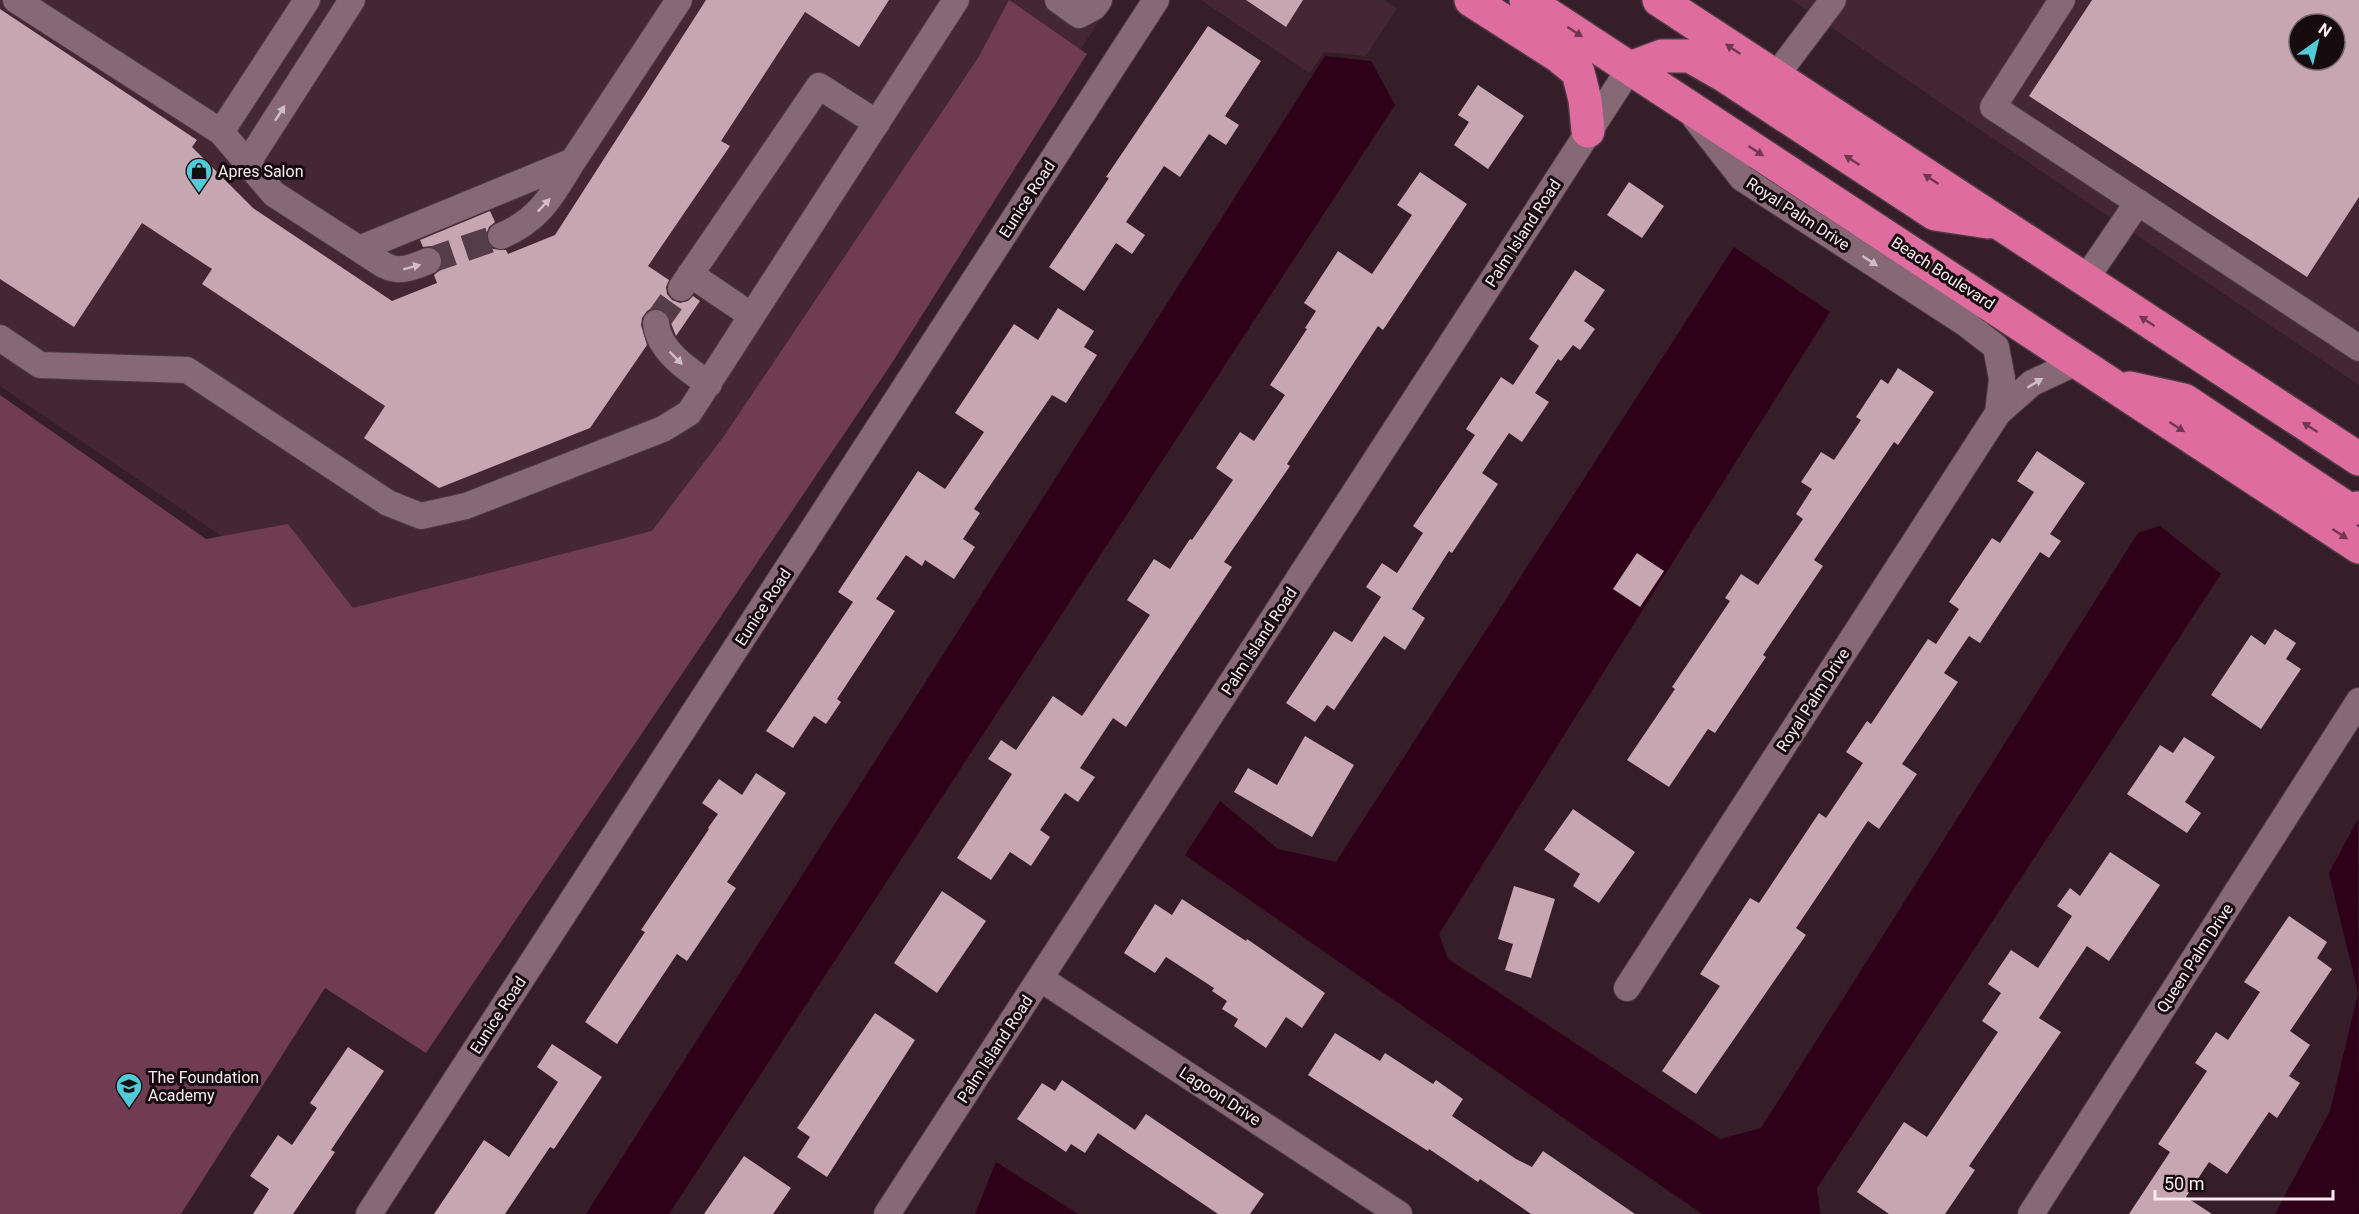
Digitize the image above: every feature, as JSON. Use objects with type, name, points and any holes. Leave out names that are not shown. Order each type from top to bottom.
[{"type":"highway","points":[[1471,0],[1557,55],[1578,72],[1585,100],[1588,132]]},
{"type":"highway","name":"Beach Boulevard","points":[[1526,0],[2359,547]]},
{"type":"highway","points":[[1659,0],[2359,459]]},
{"type":"highway","points":[[1630,68],[1662,56],[1690,56],[1725,76],[1935,214],[1999,224]]},
{"type":"highway","points":[[2110,384],[2184,400],[2348,509],[2359,508]]},
{"type":"street","points":[[15,0],[221,132],[274,194],[392,270],[409,269],[428,261]]},
{"type":"street","points":[[221,132],[307,0]]},
{"type":"street","points":[[248,162],[352,0]]},
{"type":"street","points":[[501,236],[520,229],[548,202],[678,0]]},
{"type":"street","points":[[0,338],[40,365],[187,370],[388,503],[421,516],[466,506],[663,429],[689,413],[956,0]]},
{"type":"street","points":[[1058,0],[1079,15],[1094,7],[1099,0]]},
{"type":"street","name":"Eunice Road","points":[[369,1214],[1156,0]]},
{"type":"street","points":[[1775,77],[1833,0]]},
{"type":"street","points":[[2062,0],[1993,107],[2359,348]]},
{"type":"street","name":"Palm Island Road","points":[[888,1214],[1630,68]]},
{"type":"street","points":[[752,316],[685,281],[819,86],[877,123]]},
{"type":"street","name":"Royal Palm Drive","points":[[1684,104],[1742,177],[1965,323],[1996,347],[2001,379],[1998,412]]},
{"type":"street","points":[[359,249],[573,161]]},
{"type":"street","points":[[2085,280],[2138,202]]},
{"type":"street","points":[[656,323],[657,333],[672,355],[709,384]]},
{"type":"street","name":"Royal Palm Drive","points":[[1628,988],[1998,412],[2032,383],[2077,362]]},
{"type":"street","name":"Queen Palm Drive","points":[[2031,1214],[2359,701]]},
{"type":"street","name":"Lagoon Drive","points":[[1041,979],[1399,1214]]},
{"type":"shaded area","points":[[0,0],[1113,0],[595,789],[0,386]]},
{"type":"shaded area","points":[[1009,0],[1087,54],[890,366],[426,1053],[325,988],[181,1214],[0,1214],[0,395],[206,539],[288,524],[353,608],[652,531],[724,436],[978,58]]},
{"type":"shaded area","points":[[1201,0],[1383,0],[1397,8],[1366,56],[1324,52],[1310,73]]},
{"type":"shaded area","points":[[1792,0],[2359,0],[2359,385],[1945,106]]},
{"type":"shaded area","points":[[1325,56],[1371,61],[1395,105],[669,1214],[586,1214]]},
{"type":"shaded area","points":[[1734,247],[1830,312],[1439,934],[1448,959],[1720,1139],[1761,1128],[2138,533],[2160,526],[2221,574],[1817,1188],[1822,1214],[1702,1214],[1185,855],[1220,801],[1278,849],[1336,862]]},
{"type":"shaded area","points":[[2358,819],[2359,1214],[2275,1214],[2330,1111],[2358,993],[2329,873]]},
{"type":"shaded area","points":[[996,1162],[1078,1214],[975,1214]]},
{"type":"building","points":[[706,0],[889,0],[859,47],[805,12],[721,141],[730,146],[648,266],[669,280],[666,287],[667,294],[672,300],[680,303],[688,301],[693,296],[700,301],[676,336],[667,313],[652,308],[647,311],[642,318],[641,325],[647,345],[590,428],[439,488],[364,438],[385,406],[202,284],[212,269],[142,223],[74,327],[0,279],[0,9],[197,140],[192,147],[253,208],[392,301],[437,283],[434,275],[443,264],[442,255],[431,246],[423,247],[420,240],[490,211],[495,222],[489,227],[486,235],[493,249],[506,250],[508,254],[555,235]]},
{"type":"building","points":[[1246,0],[1303,0],[1286,27]]},
{"type":"building","points":[[2092,0],[2359,0],[2359,197],[2307,277],[2029,96]]},
{"type":"building","points":[[1208,26],[1261,61],[1225,116],[1239,125],[1226,145],[1209,134],[1180,177],[1164,166],[1126,222],[1145,235],[1132,254],[1116,243],[1084,291],[1049,267],[1109,178],[1106,177]]},
{"type":"building","points":[[1478,85],[1524,116],[1488,169],[1454,145],[1469,122],[1458,115]]},
{"type":"building","points":[[1420,172],[1467,204],[1383,330],[1378,326],[1287,464],[1290,466],[1224,562],[1232,567],[1126,727],[1113,718],[1080,768],[1095,777],[1078,802],[1065,793],[1040,830],[1050,837],[1031,866],[1010,852],[991,880],[957,858],[1012,774],[988,759],[1001,740],[1016,750],[1053,696],[1082,716],[1150,615],[1127,600],[1154,559],[1170,569],[1233,480],[1216,468],[1240,432],[1254,441],[1285,395],[1270,385],[1307,329],[1305,328],[1316,311],[1304,303],[1338,251],[1372,274],[1412,215],[1397,205]]},
{"type":"building","points":[[1629,182],[1664,206],[1642,238],[1607,215]]},
{"type":"building","points":[[1575,270],[1605,290],[1584,321],[1595,329],[1580,350],[1573,345],[1561,361],[1558,359],[1535,393],[1549,402],[1522,442],[1509,433],[1482,473],[1498,484],[1452,553],[1449,551],[1412,609],[1425,618],[1405,650],[1384,636],[1334,710],[1327,705],[1315,722],[1286,703],[1334,631],[1352,642],[1381,597],[1366,587],[1382,563],[1397,573],[1423,533],[1413,526],[1475,435],[1466,429],[1501,377],[1513,385],[1539,346],[1529,339]]},
{"type":"building","points":[[1058,308],[1094,331],[1084,347],[1097,355],[1066,403],[1052,395],[974,509],[980,513],[963,539],[975,547],[954,579],[925,560],[922,566],[906,555],[876,599],[895,611],[837,699],[841,702],[826,724],[814,716],[793,748],[766,731],[853,602],[838,592],[918,471],[945,489],[984,432],[955,413],[1014,324],[1038,340]]},
{"type":"building","points":[[1898,368],[1934,392],[1898,445],[1894,442],[1814,560],[1823,566],[1763,655],[1766,657],[1715,733],[1708,729],[1669,787],[1627,760],[1675,689],[1672,687],[1730,601],[1725,598],[1741,574],[1758,585],[1803,519],[1796,514],[1812,489],[1801,482],[1821,452],[1834,460],[1861,420],[1856,417],[1881,379],[1888,384]]},
{"type":"building","points":[[2037,451],[2085,483],[2050,534],[2061,541],[2049,558],[2040,552],[1980,643],[1969,636],[1944,673],[1958,682],[1902,764],[1917,774],[1879,829],[1868,821],[1796,928],[1806,935],[1696,1094],[1662,1071],[1720,986],[1700,974],[1750,898],[1759,903],[1819,813],[1826,818],[1863,763],[1846,752],[1867,721],[1871,724],[1928,639],[1936,644],[1959,609],[1949,602],[1992,538],[2000,543],[2034,492],[2017,481]]},
{"type":"building","points":[[1637,553],[1664,571],[1640,607],[1613,589]]},
{"type":"building","points":[[2275,629],[2296,643],[2286,659],[2301,669],[2261,729],[2211,695],[2251,635],[2265,645]]},
{"type":"building","points":[[1305,736],[1354,765],[1312,837],[1234,792],[1248,768],[1277,785]]},
{"type":"building","points":[[2184,737],[2215,757],[2185,802],[2201,813],[2187,833],[2127,794],[2160,745],[2173,753]]},
{"type":"building","points":[[756,773],[786,793],[727,882],[736,888],[687,961],[677,954],[617,1044],[585,1022],[645,932],[641,930],[718,814],[702,803],[719,779],[742,795]]},
{"type":"building","points":[[1573,809],[1635,852],[1599,903],[1573,886],[1580,874],[1544,850]]},
{"type":"building","points":[[2110,852],[2160,885],[2109,961],[2087,946],[2039,1018],[2061,1032],[1969,1166],[1975,1170],[1945,1214],[1889,1214],[1857,1192],[1904,1122],[1927,1137],[1998,1032],[1982,1021],[2001,993],[1988,984],[2011,950],[2038,968],[2072,916],[2057,906],[2070,888],[2080,896]]},
{"type":"building","points":[[1514,886],[1555,899],[1531,978],[1505,970],[1513,944],[1498,939]]},
{"type":"building","points":[[942,891],[986,921],[937,993],[894,963]]},
{"type":"building","points":[[1182,899],[1246,941],[1247,939],[1325,993],[1302,1028],[1286,1017],[1266,1048],[1234,1026],[1238,1019],[1222,1009],[1227,1001],[1212,991],[1214,988],[1166,957],[1155,973],[1124,953],[1155,904],[1172,915]]},
{"type":"building","points":[[2289,916],[2327,942],[2317,958],[2332,969],[2290,1031],[2310,1045],[2289,1076],[2300,1083],[2277,1118],[2269,1112],[2227,1174],[2209,1162],[2186,1197],[2212,1214],[2129,1214],[2170,1152],[2158,1144],[2207,1071],[2195,1063],[2216,1032],[2228,1040],[2260,992],[2244,982]]},
{"type":"building","points":[[875,1013],[915,1040],[827,1177],[797,1157],[810,1137],[797,1128]]},
{"type":"building","points":[[1335,1033],[1380,1061],[1385,1053],[1433,1084],[1436,1080],[1463,1099],[1452,1116],[1516,1159],[1532,1167],[1543,1151],[1635,1214],[1531,1214],[1480,1179],[1478,1182],[1429,1149],[1428,1151],[1308,1075]]},
{"type":"building","points":[[552,1044],[602,1077],[554,1149],[550,1147],[505,1214],[434,1214],[484,1140],[509,1157],[558,1082],[537,1067]]},
{"type":"building","points":[[348,1047],[384,1071],[331,1150],[335,1152],[293,1214],[253,1214],[269,1189],[250,1176],[278,1135],[292,1145],[317,1108],[310,1103]]},
{"type":"building","points":[[1062,1080],[1135,1130],[1146,1114],[1264,1194],[1250,1214],[1218,1214],[1098,1133],[1085,1153],[1071,1144],[1066,1152],[1017,1119],[1042,1083],[1055,1091]]},
{"type":"building","points":[[744,1156],[791,1188],[773,1214],[704,1214]]},
{"type":"tunnel","points":[[428,261],[501,236]]},
{"type":"tunnel","points":[[656,323],[681,288]]},
{"type":"place","name":"Apres Salon","points":[[199,194]]},
{"type":"place","name":"The Foundation Academy","points":[[129,1109]]}]
